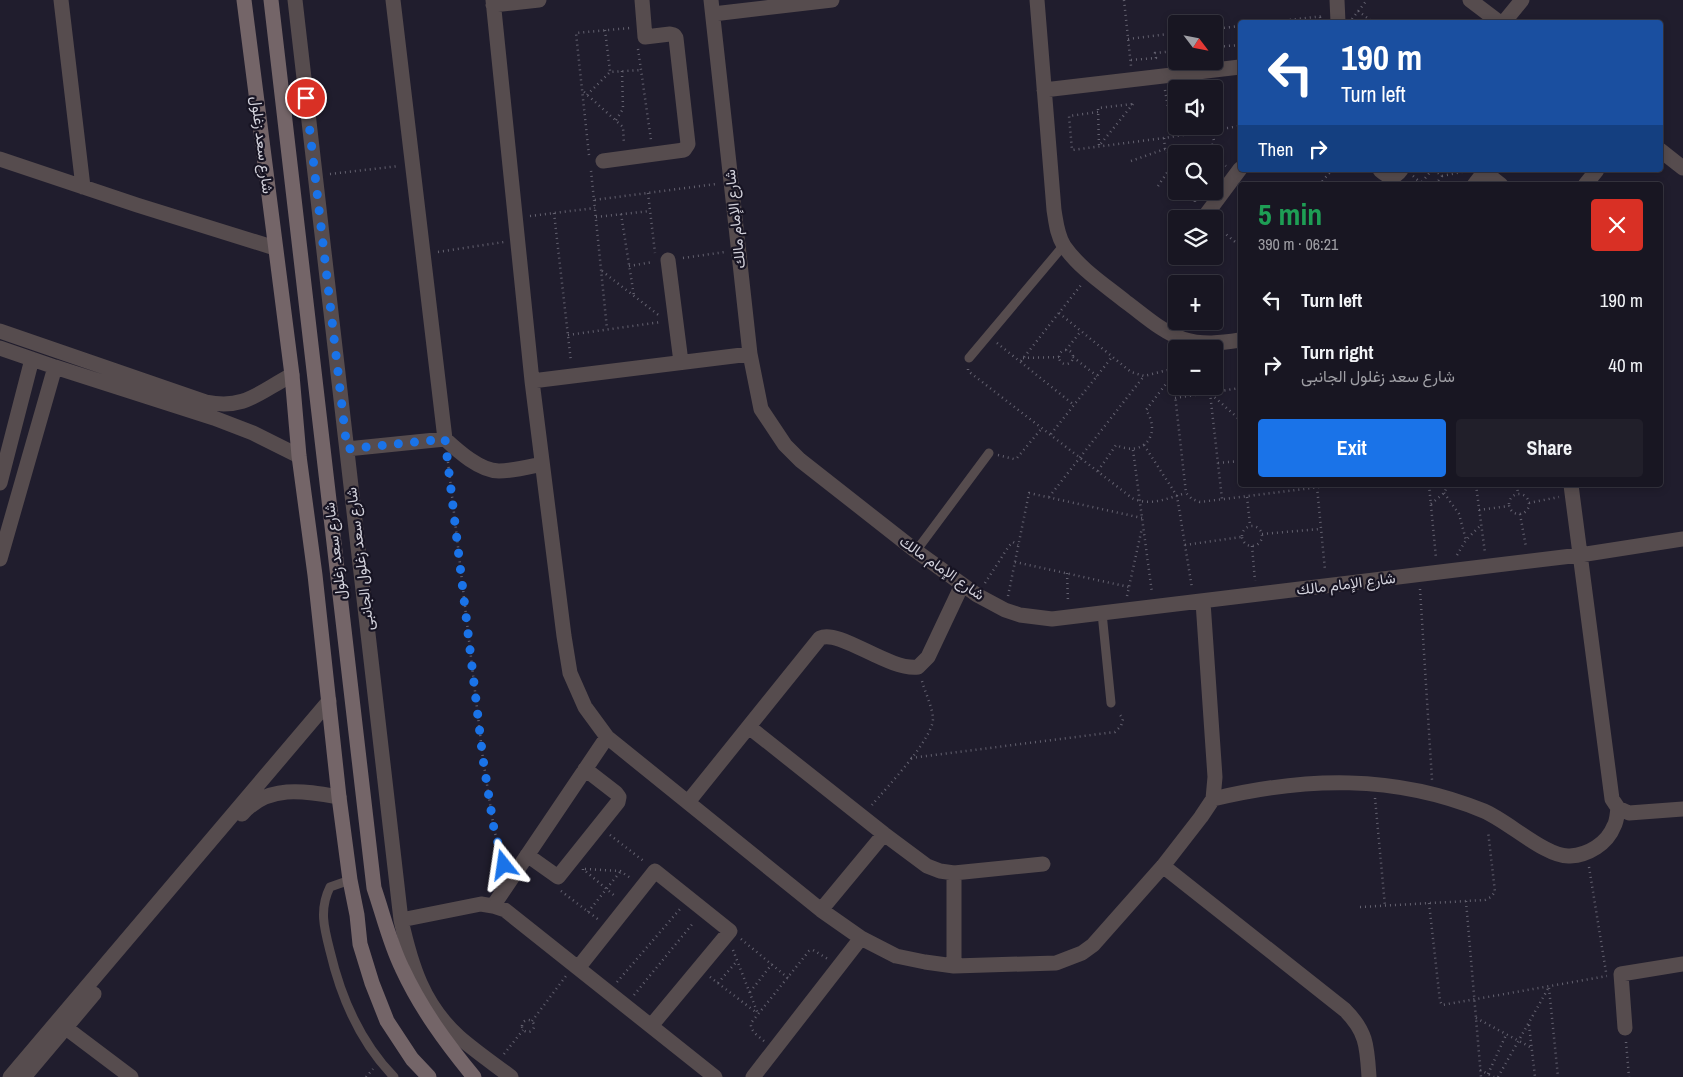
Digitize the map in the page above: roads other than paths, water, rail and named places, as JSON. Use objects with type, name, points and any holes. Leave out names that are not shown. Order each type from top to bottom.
[{"type":"main road","name":"شارع سعد زغلول","points":[[244,0],[275,248],[281,278],[299,456],[315,575],[339,797],[360,944],[372,983],[387,1021],[412,1059],[429,1077]]},
{"type":"main road","name":"شارع سعد زغلول","points":[[271,0],[374,888],[401,967],[423,1008],[449,1047],[474,1077]]},
{"type":"main road","points":[[315,575],[337,572]]},
{"type":"street","points":[[61,0],[83,187]]},
{"type":"street","name":"شارع سعد زغلول الجانبى","points":[[295,0],[401,920],[414,972],[426,996],[440,1017],[458,1036],[511,1077]]},
{"type":"street","points":[[393,0],[445,439],[460,453],[497,471],[542,464]]},
{"type":"street","points":[[539,0],[493,2],[532,381],[564,636],[570,673],[585,707],[607,737],[822,910],[861,938],[896,956],[954,966],[1056,963],[1082,953],[1093,945],[1163,866],[1213,799],[1215,777],[1198,602]]},
{"type":"street","points":[[603,161],[684,150],[688,144],[676,38],[670,34],[644,32],[642,0]]},
{"type":"street","points":[[712,7],[832,0]]},
{"type":"street","points":[[1037,0],[1054,210],[1056,228],[1064,245],[1090,274],[1168,332],[1183,339],[1199,343],[1216,344],[1238,340]]},
{"type":"street","points":[[1470,0],[1496,20]]},
{"type":"street","points":[[1506,20],[1522,0]]},
{"type":"street","name":"شارع الإمام مالك","points":[[712,7],[750,354],[761,409],[785,445],[817,474],[916,551],[977,595],[1005,610],[1036,618],[1068,617],[1580,555],[1683,539]]},
{"type":"street","points":[[1044,90],[1238,67]]},
{"type":"street","points":[[1663,152],[1683,168]]},
{"type":"street","points":[[0,159],[137,205],[275,248]]},
{"type":"street","points":[[1215,210],[1238,172]]},
{"type":"street","points":[[1383,172],[1392,177],[1400,172]]},
{"type":"street","points":[[1588,182],[1596,172]]},
{"type":"street","points":[[1478,182],[1489,174]]},
{"type":"street","points":[[661,257],[681,362]]},
{"type":"street","points":[[0,331],[206,402],[232,404],[246,401],[292,376]]},
{"type":"street","points":[[0,348],[227,423],[253,433],[299,456]]},
{"type":"street","points":[[532,381],[750,354]]},
{"type":"street","points":[[0,483],[32,359]]},
{"type":"street","points":[[0,559],[55,367]]},
{"type":"street","points":[[347,449],[445,439]]},
{"type":"street","points":[[1572,490],[1612,799],[1618,808],[1629,813],[1683,809]]},
{"type":"street","points":[[688,802],[820,638],[824,636],[841,641],[902,667],[918,667],[928,657],[962,584]]},
{"type":"street","points":[[10,1077],[329,701]]},
{"type":"street","points":[[749,727],[927,866],[940,871],[954,873],[1043,864]]},
{"type":"street","points":[[493,906],[607,737]]},
{"type":"street","points":[[527,855],[563,882],[599,826],[618,802],[619,797],[616,793],[585,769]]},
{"type":"street","points":[[1213,799],[1252,789],[1293,784],[1334,782],[1374,784],[1432,794],[1486,812],[1508,824],[1549,852],[1568,857],[1587,853],[1603,843],[1614,827],[1618,808]]},
{"type":"street","points":[[24,1077],[246,810],[260,800],[276,793],[292,790],[339,797]]},
{"type":"street","points":[[822,910],[884,834]]},
{"type":"street","points":[[1163,866],[1354,1019],[1366,1044],[1369,1077]]},
{"type":"street","points":[[576,966],[610,928],[655,871],[689,898],[729,932],[651,1026]]},
{"type":"street","points":[[954,873],[954,966]]},
{"type":"street","points":[[401,920],[481,904],[505,910],[716,1077]]},
{"type":"street","points":[[753,1077],[861,938]]},
{"type":"street","points":[[1625,1028],[1613,975],[1683,964]]},
{"type":"street","points":[[66,1028],[131,1077]]},
{"type":"lane","points":[[969,358],[1064,245]]},
{"type":"lane","points":[[916,551],[989,453]]},
{"type":"lane","points":[[1102,613],[1111,703]]},
{"type":"lane","points":[[350,880],[330,887],[323,906],[324,927],[342,994],[354,1020],[369,1046],[394,1077]]}]
